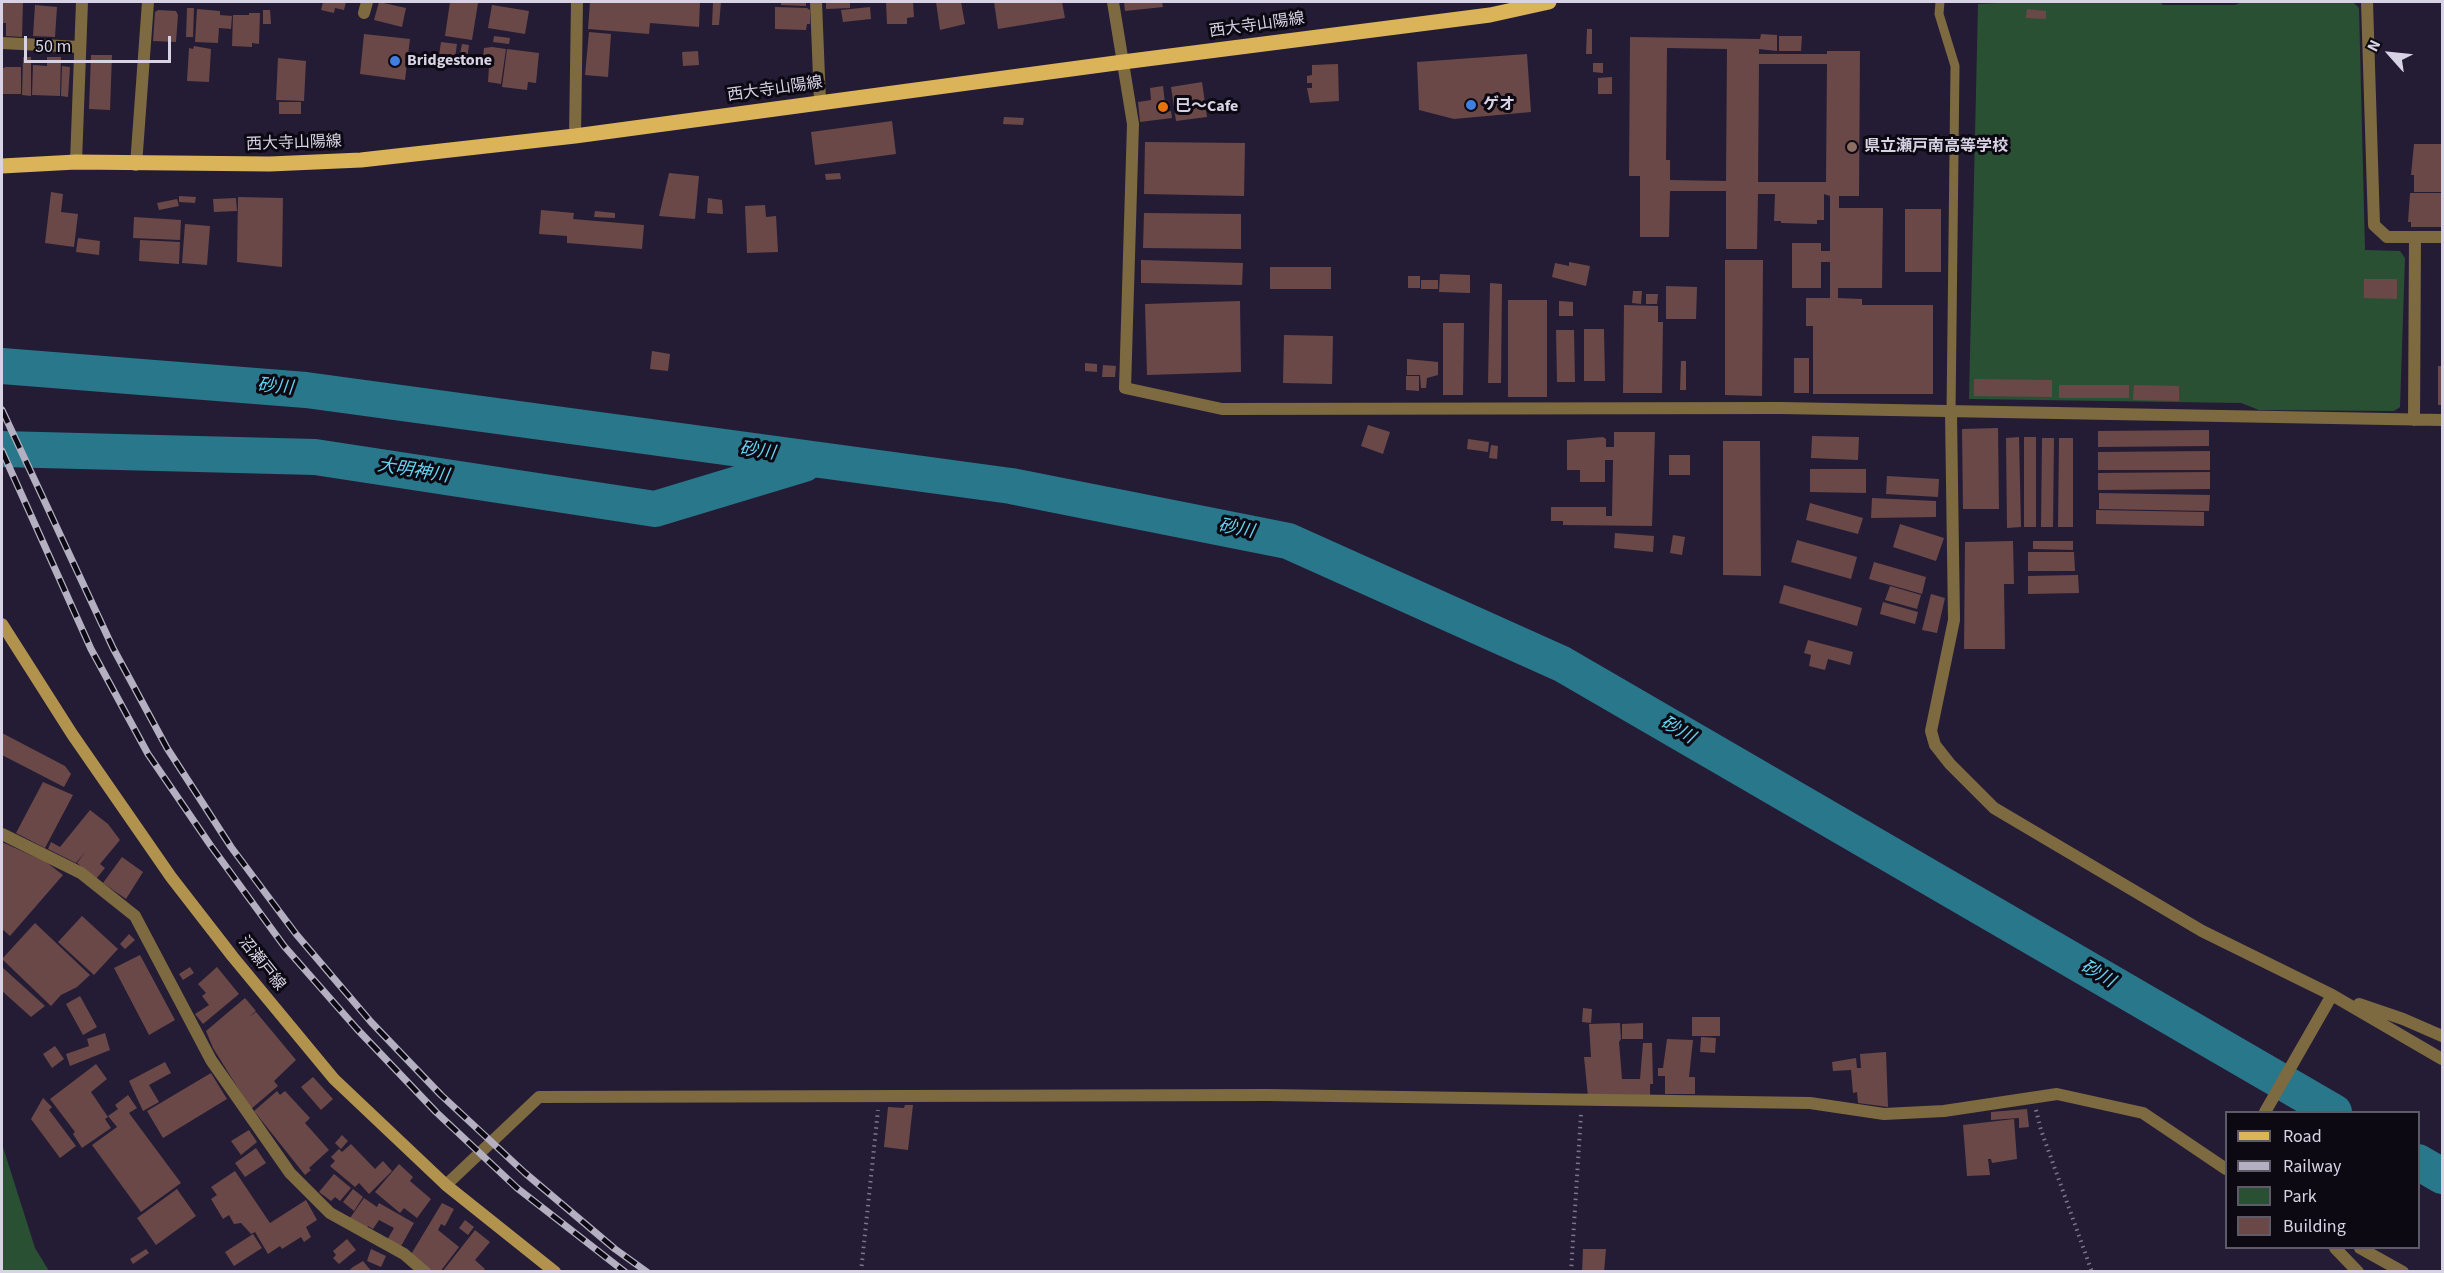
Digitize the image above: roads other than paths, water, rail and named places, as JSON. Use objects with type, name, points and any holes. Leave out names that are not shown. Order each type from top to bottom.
[{"type":"main road","name":"西大寺山陽線","points":[[2,166],[76,162],[136,165],[361,160],[575,136],[1490,15],[1549,2]]},
{"type":"main road","name":"沼瀬戸線","points":[[2,624],[72,734],[171,877],[233,957],[334,1079],[446,1185],[555,1272]]},
{"type":"street","points":[[76,162],[82,2]]},
{"type":"street","points":[[136,165],[148,2]]},
{"type":"street","points":[[575,136],[577,2]]},
{"type":"street","points":[[816,2],[820,102]]},
{"type":"street","points":[[1113,2],[1133,123],[1125,388],[1222,409],[1781,408],[1952,413],[2442,420]]},
{"type":"street","points":[[2367,2],[2374,225],[2387,237],[2442,237]]},
{"type":"street","points":[[2,43],[80,47]]},
{"type":"street","points":[[2414,420],[2415,237]]},
{"type":"street","points":[[1952,413],[1954,620],[1931,731],[1935,745],[1950,765],[1995,808],[2202,931],[2332,994],[2442,1059]]},
{"type":"street","points":[[2,834],[81,873],[135,915],[211,1060],[290,1173],[330,1213],[404,1254],[425,1272]]},
{"type":"street","points":[[2332,994],[2403,1019],[2442,1036]]},
{"type":"street","points":[[2266,1111],[2332,994]]},
{"type":"street","points":[[446,1185],[539,1097],[880,1094],[1582,1100],[1810,1103],[1884,1114],[1944,1111],[2058,1094],[2143,1113],[2225,1168]]},
{"type":"street","points":[[2336,1249],[2358,1272]]},
{"type":"street","points":[[2362,1249],[2403,1272]]},
{"type":"lane","points":[[1940,2],[1940,14],[1955,66],[1952,413]]},
{"type":"waterway","name":"砂川","points":[[2,366],[306,390],[1011,486],[1288,541],[1562,664],[2332,1111]]},
{"type":"waterway","name":"大明神川","points":[[2,449],[315,457],[655,509],[804,464]]},
{"type":"waterway","name":"砂川","points":[[2420,1163],[2442,1176]]},
{"type":"railway","points":[[2,410],[113,648],[167,748],[231,847],[296,934],[371,1022],[441,1095],[525,1173],[615,1249],[647,1272]]},
{"type":"railway","points":[[2,451],[91,649],[148,754],[284,946],[357,1029],[436,1112],[517,1188],[625,1272]]},
{"type":"place","name":"Bridgestone","points":[[395,61]]},
{"type":"place","name":"ゲオ","points":[[1471,105]]},
{"type":"place","name":"巳～Cafe","points":[[1163,107]]},
{"type":"place","name":"県立瀬戸南高等学校","points":[[1852,147]]}]
